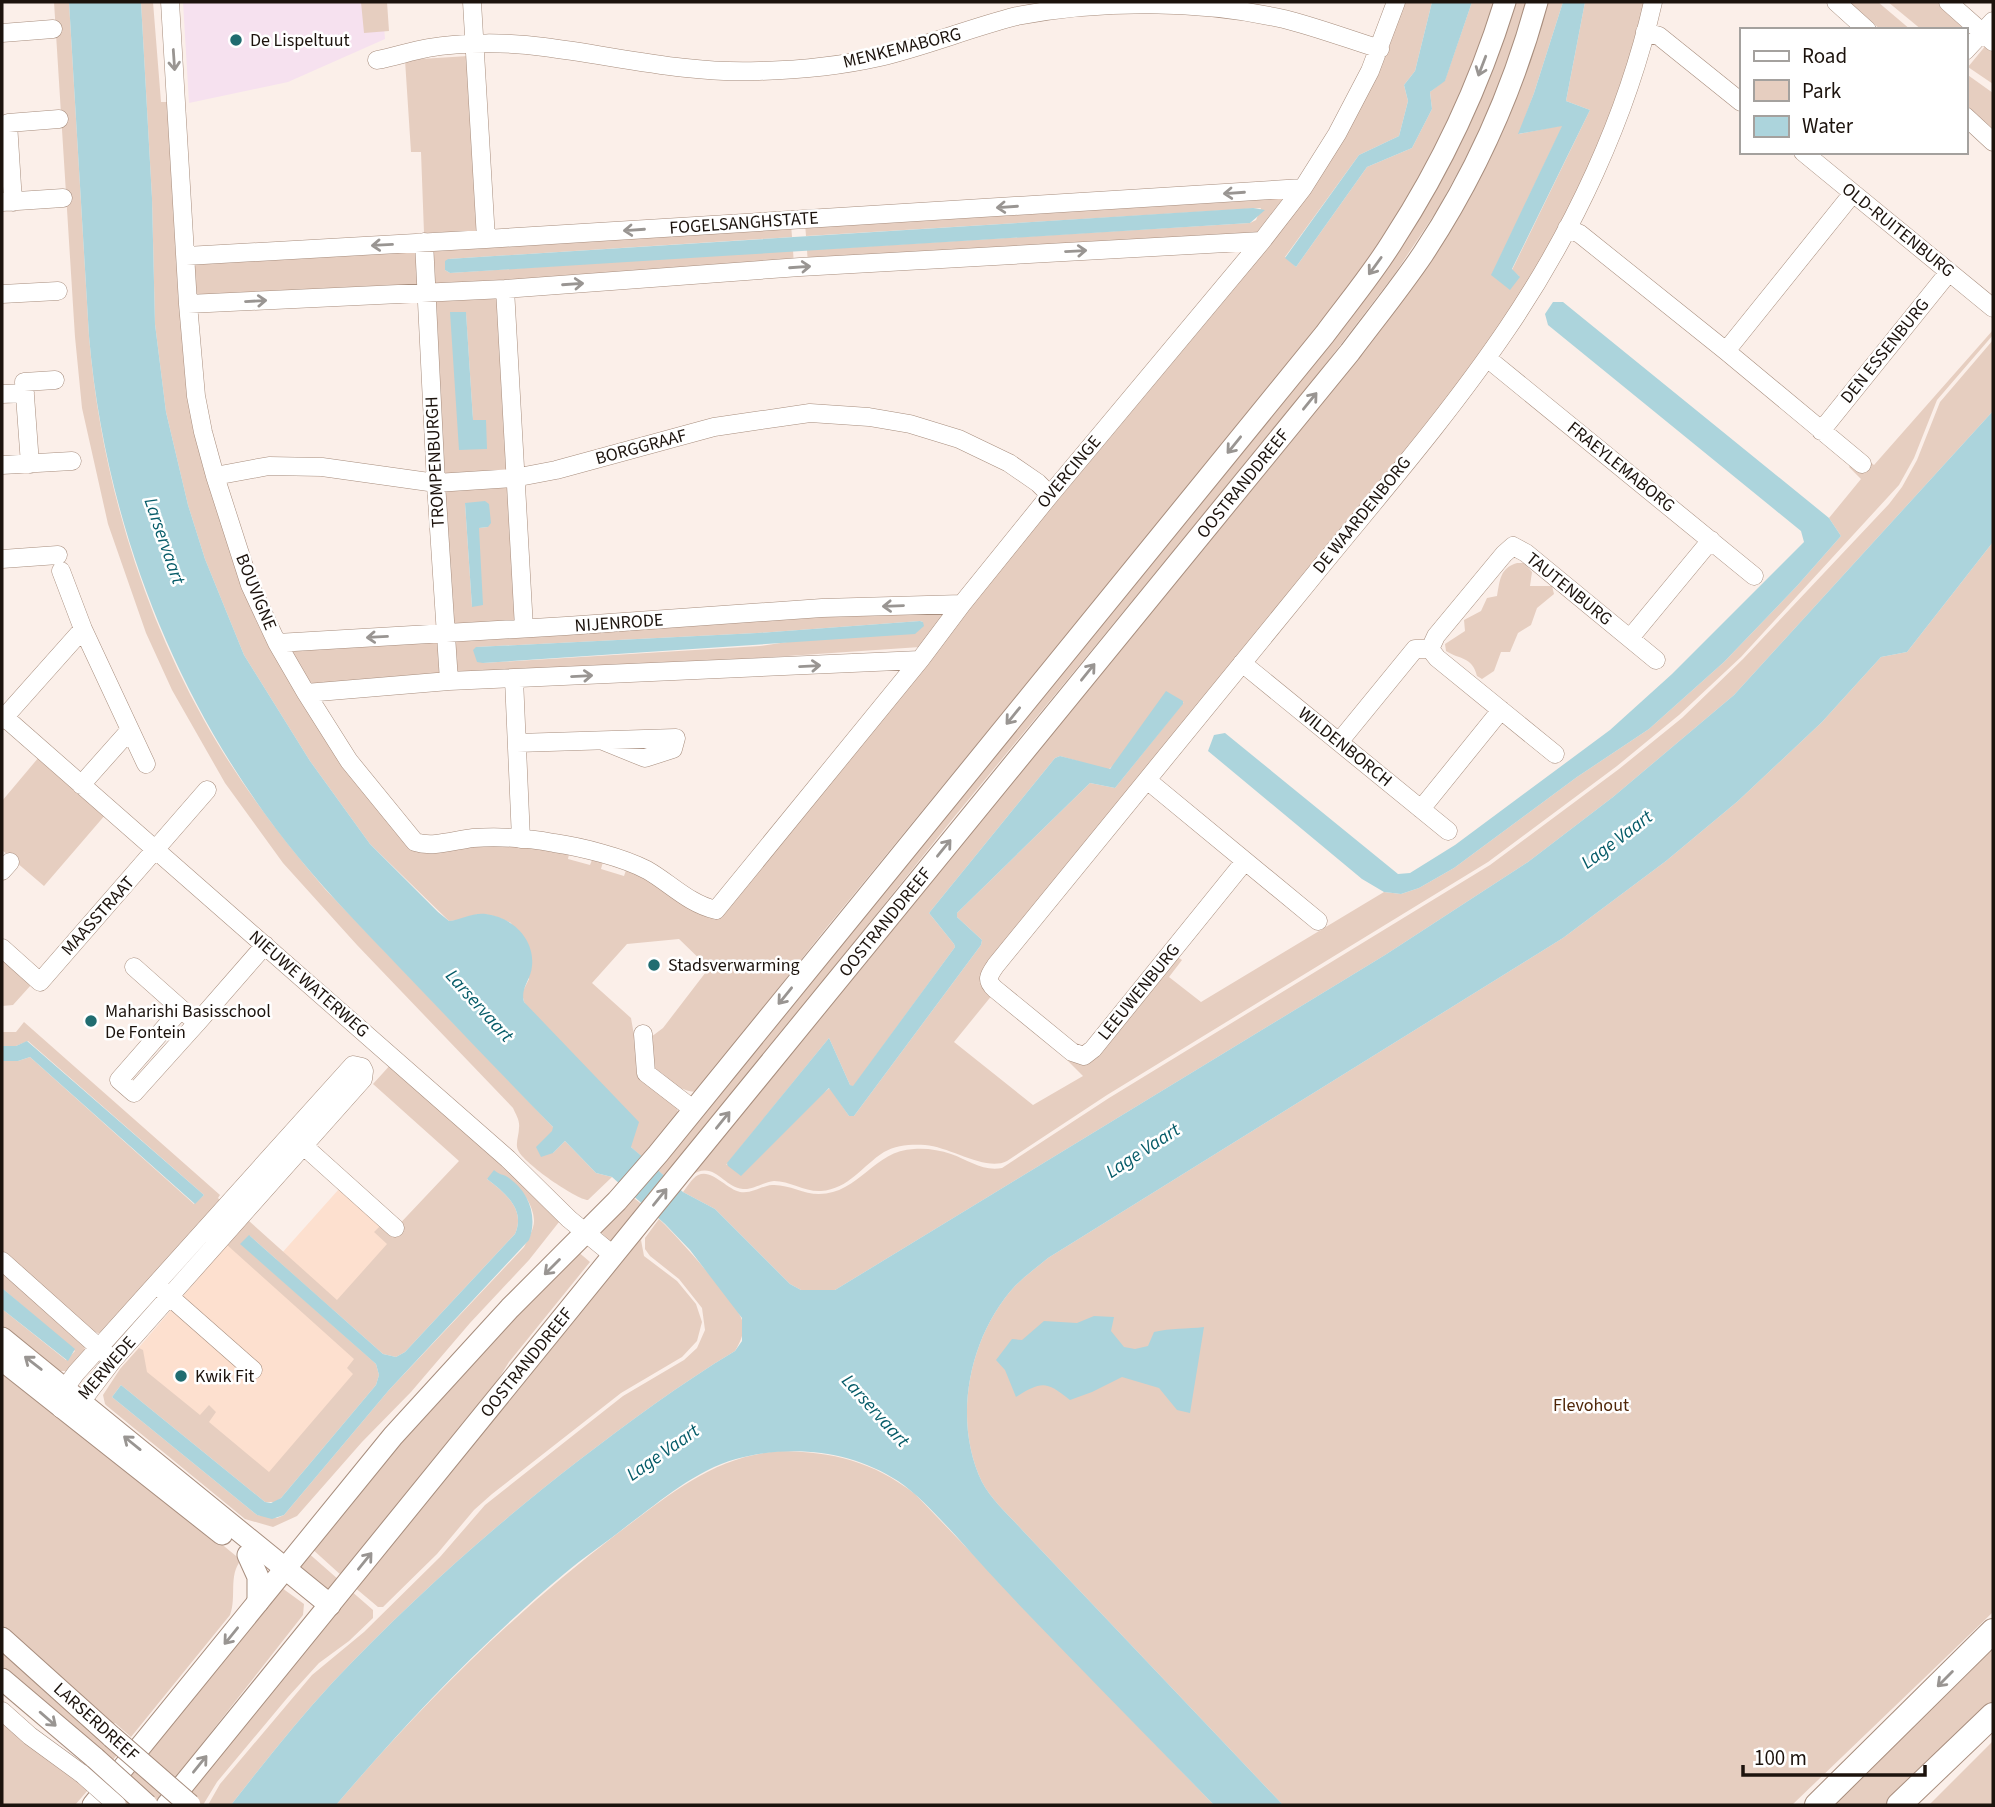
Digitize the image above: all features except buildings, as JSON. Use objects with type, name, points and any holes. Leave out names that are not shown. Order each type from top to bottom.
[{"type":"highway","points":[[1816,1805],[1993,1631]]},
{"type":"highway","points":[[1899,1805],[1993,1715]]},
{"type":"main road","name":"OOSTRANDDREEF","points":[[93,1805],[304,1544],[440,1383],[510,1308],[617,1201],[658,1154],[1325,334],[1386,251],[1431,179],[1461,119],[1505,2]]},
{"type":"main road","name":"OOSTRANDDREEF","points":[[167,1805],[1332,374],[1423,253],[1493,126],[1522,51],[1537,2]]},
{"type":"main road","points":[[2,1338],[69,1399],[326,1609]]},
{"type":"main road","points":[[2,1360],[69,1399]]},
{"type":"main road","points":[[255,1552],[304,1544]]},
{"type":"main road","points":[[255,1552],[257,1602]]},
{"type":"main road","name":"LARSERDREEF","points":[[2,1638],[190,1805]]},
{"type":"main road","name":"LARSERDREEF","points":[[2,1679],[88,1766],[147,1805]]},
{"type":"street","name":"BOUVIGNE","points":[[170,2],[188,304],[202,432],[250,585],[277,643],[306,694],[349,761],[415,842],[424,845],[473,838],[555,843],[645,869],[702,907]]},
{"type":"street","points":[[472,2],[486,239]]},
{"type":"street","name":"MENKEMABORG","points":[[377,61],[429,48],[493,44],[544,47],[685,69],[779,70],[838,65],[878,57],[1016,16],[1063,8],[1162,2],[1249,11],[1380,49]]},
{"type":"street","name":"OVERCINGE","points":[[702,907],[716,910],[920,660],[1050,495],[1303,188],[1337,134],[1380,49],[1396,2]]},
{"type":"street","name":"DE WAARDENBORG","points":[[988,979],[996,965],[1394,477],[1487,358],[1535,285],[1567,228],[1606,143],[1653,2]]},
{"type":"street","points":[[1836,2],[1865,28]]},
{"type":"street","points":[[1948,2],[1990,32],[1967,49]]},
{"type":"street","points":[[2,33],[53,29]]},
{"type":"street","points":[[1645,32],[1659,36],[1740,101]]},
{"type":"street","points":[[1967,118],[1993,142]]},
{"type":"street","points":[[59,119],[8,123],[5,136],[7,202],[63,198]]},
{"type":"street","name":"OLD-RUITENBURG","points":[[1805,154],[1993,308]]},
{"type":"street","name":"FOGELSANGHSTATE","points":[[186,256],[1303,188]]},
{"type":"street","points":[[1726,351],[1853,193]]},
{"type":"street","points":[[1567,228],[1580,234],[1862,464]]},
{"type":"street","points":[[188,304],[505,289],[813,266],[1262,241]]},
{"type":"street","name":"TROMPENBURGH","points":[[424,243],[449,681]]},
{"type":"street","name":"DEN ESSENBURG","points":[[1821,431],[1949,272]]},
{"type":"street","points":[[505,289],[524,628]]},
{"type":"street","points":[[2,294],[58,291]]},
{"type":"street","name":"FRAEYLEMABORG","points":[[1487,358],[1754,576]]},
{"type":"street","points":[[30,464],[24,382],[55,380]]},
{"type":"street","points":[[2,394],[25,393]]},
{"type":"street","name":"BORGGRAAF","points":[[215,476],[269,466],[322,467],[436,484],[514,478],[556,470],[714,427],[810,413],[845,414],[910,424],[959,439],[1009,463],[1050,495]]},
{"type":"street","points":[[2,465],[72,461]]},
{"type":"street","points":[[1630,638],[1711,540]]},
{"type":"street","name":"TAUTENBURG","points":[[1339,742],[1415,649],[1430,649],[1436,636],[1513,546],[1656,660]]},
{"type":"street","points":[[2,559],[60,563],[83,629],[146,764]]},
{"type":"street","name":"NIJENRODE","points":[[277,643],[822,608],[962,604]]},
{"type":"street","points":[[3,718],[83,629]]},
{"type":"street","points":[[1430,649],[1437,658],[1555,754]]},
{"type":"street","points":[[306,694],[449,681],[920,660]]},
{"type":"street","name":"WILDENBORCH","points":[[1242,663],[1448,831]]},
{"type":"street","points":[[514,679],[522,839]]},
{"type":"street","points":[[1420,809],[1501,710]]},
{"type":"street","name":"NIEUWE WATERWEG","points":[[3,718],[265,945],[508,1159],[569,1219],[613,1255]]},
{"type":"street","points":[[81,785],[129,731]]},
{"type":"street","points":[[517,743],[603,741]]},
{"type":"street","points":[[1147,780],[1318,921]]},
{"type":"street","name":"MAASSTRAAT","points":[[2,948],[40,982],[207,790]]},
{"type":"street","name":"LEEUWENBURG","points":[[988,979],[995,989],[1072,1052],[1084,1056],[1093,1049],[1245,861]]},
{"type":"street","points":[[181,1009],[118,1080],[134,1093],[265,945]]},
{"type":"street","points":[[134,967],[197,1023]]},
{"type":"street","points":[[643,1034],[646,1073],[694,1110]]},
{"type":"street","points":[[297,1140],[395,1228]]},
{"type":"street","name":"MERWEDE","points":[[69,1399],[106,1354],[156,1284],[297,1140]]},
{"type":"street","name":"MERWEDE","points":[[106,1354],[170,1297],[297,1140]]},
{"type":"street","points":[[2,1261],[106,1354]]},
{"type":"street","points":[[156,1284],[253,1370]]},
{"type":"street","name":"LARSERDREEF","points":[[2,1711],[30,1736],[88,1766],[117,1805]]},
{"type":"shaded area","points":[[183,2],[382,2],[385,39],[288,82],[189,103]]},
{"type":"shaded area","points":[[339,1189],[396,1238],[329,1312],[377,1355],[270,1487],[122,1367],[238,1232],[273,1263]]},
{"type":"green space","points":[[54,2],[69,2],[89,336],[102,436],[126,534],[160,630],[217,743],[260,808],[308,869],[553,1127],[553,1153],[565,1141],[596,1173],[612,1177],[588,1200],[551,1180],[522,1156],[517,1148],[519,1122],[513,1108],[357,945],[283,863],[225,783],[172,690],[146,633],[108,524],[82,408]]},
{"type":"green space","points":[[141,2],[153,2],[161,102],[172,102],[184,330],[259,618],[419,850],[461,844],[570,849],[568,859],[590,865],[594,855],[604,858],[601,869],[624,876],[627,867],[715,920],[913,674],[1239,283],[1297,208],[1401,2],[1432,2],[1415,71],[1404,85],[1408,101],[1399,136],[1359,155],[1285,257],[1296,267],[1367,167],[1412,148],[1432,109],[1430,92],[1445,80],[1472,2],[1497,2],[1452,124],[1393,229],[1340,301],[827,927],[696,1092],[681,1088],[651,1067],[651,1037],[663,1028],[709,968],[679,939],[627,944],[592,983],[631,1018],[641,1075],[677,1105],[678,1114],[642,1157],[631,1147],[524,1002],[522,993],[529,979],[511,923],[486,914],[449,921],[370,844],[310,761],[244,655],[205,559],[188,505],[166,412],[155,324],[152,198]]},
{"type":"green space","points":[[361,2],[387,2],[389,31],[364,33]]},
{"type":"green space","points":[[1514,2],[1528,2],[1509,60],[1478,135],[1438,209],[1394,275],[1302,395],[955,816],[666,1177],[655,1169],[1438,186],[1470,124]]},
{"type":"green space","points":[[1544,2],[1563,2],[1519,134],[1563,125],[1492,274],[1519,276],[1512,270],[1590,110],[1566,101],[1585,2],[1647,2],[1628,69],[1584,182],[1512,313],[1441,408],[982,973],[981,983],[993,994],[954,1042],[1033,1105],[1083,1076],[1067,1060],[1070,1056],[1074,1061],[1176,956],[1182,960],[1169,977],[1201,1002],[1384,892],[1401,894],[1419,888],[1454,868],[1577,777],[1649,729],[1724,662],[1841,536],[1829,518],[1861,479],[1849,467],[1852,463],[1866,459],[1874,465],[1993,330],[1993,335],[1937,400],[1914,458],[1899,485],[1741,657],[1679,715],[1617,766],[1488,862],[1107,1095],[1007,1161],[989,1163],[935,1147],[904,1146],[884,1152],[840,1186],[821,1191],[774,1181],[743,1189],[729,1184],[712,1172],[699,1172],[690,1176],[1406,290]],"holes":[[[1184,702],[1115,788],[1090,783],[957,913],[957,917],[982,940],[981,945],[854,1116],[849,1116],[830,1088],[726,1165],[829,1038],[853,1087],[955,947],[929,913],[1055,758],[1060,756],[1108,770]]]},
{"type":"green space","points":[[1849,2],[1878,2],[1909,28],[1879,28]]},
{"type":"green space","points":[[1888,2],[1940,2],[1969,28],[1967,30],[1920,28]]},
{"type":"green space","points":[[1987,44],[1993,49],[1993,84],[1968,67]]},
{"type":"green space","points":[[468,56],[479,231],[424,233],[421,152],[411,152],[405,60]]},
{"type":"green space","points":[[1967,74],[1993,93],[1993,130],[1967,107]]},
{"type":"green space","points":[[1284,198],[1255,235],[808,265],[807,250],[1250,223],[1256,220],[1261,208],[806,236],[805,223]]},
{"type":"green space","points":[[791,224],[792,237],[448,259],[445,270],[450,273],[793,250],[794,266],[434,286],[430,250]]},
{"type":"green space","points":[[410,246],[419,252],[419,286],[195,296],[192,265],[198,261]]},
{"type":"green space","points":[[495,294],[498,301],[509,473],[445,475],[442,468],[433,306],[436,297]],"holes":[[[451,312],[466,313],[473,420]]]},
{"type":"green space","points":[[1993,340],[1993,411],[1734,695],[1613,797],[1528,862],[1385,955],[835,1290],[801,1290],[790,1284],[715,1209],[683,1192],[693,1179],[705,1174],[740,1192],[772,1185],[813,1194],[833,1192],[856,1180],[888,1156],[914,1149],[942,1151],[982,1167],[1002,1168],[1109,1098],[1490,865],[1619,769],[1682,718],[1743,659],[1889,504],[1917,460],[1940,402]]},
{"type":"green space","points":[[510,487],[517,623],[455,625],[451,619],[444,498],[448,488]],"holes":[[[465,503],[488,527],[479,528],[472,607]]]},
{"type":"green space","name":"Flevohout","points":[[1993,542],[1993,1612],[1792,1805],[1283,1805],[986,1489],[973,1458],[967,1406],[976,1354],[986,1329],[1015,1286],[1048,1258],[1563,938],[1666,861],[1738,801],[1822,722],[1881,657],[1907,652]]},
{"type":"green space","points":[[1517,563],[1524,563],[1532,572],[1530,586],[1552,586],[1554,594],[1537,608],[1531,625],[1518,633],[1510,652],[1501,652],[1494,671],[1482,679],[1477,676],[1469,662],[1446,651],[1445,644],[1465,631],[1464,620],[1481,611],[1487,598],[1497,596],[1504,571]]},
{"type":"green space","points":[[953,607],[920,647],[461,678],[457,674],[453,645],[458,638]],"holes":[[[923,622],[760,646],[483,663],[476,647]]]},
{"type":"green space","points":[[437,639],[442,646],[444,679],[309,689],[291,654],[298,648]]},
{"type":"green space","points":[[39,757],[106,814],[44,886],[2,850],[2,801]]},
{"type":"green space","points":[[2,958],[31,985],[13,1005],[2,1006]]},
{"type":"green space","points":[[24,1022],[220,1195],[218,1198],[221,1201],[106,1332],[98,1333],[88,1329],[2,1252],[2,1061],[18,1061],[30,1057],[194,1204],[204,1195],[28,1041],[16,1046],[2,1046],[2,1032],[16,1032]]},
{"type":"green space","points":[[392,1063],[504,1162],[559,1222],[529,1260],[297,1516],[273,1527],[245,1519],[107,1406],[103,1395],[120,1369],[139,1348],[143,1350],[147,1372],[200,1415],[209,1405],[216,1412],[209,1422],[269,1472],[353,1374],[347,1368],[354,1359],[226,1244],[248,1220],[337,1300],[387,1244],[374,1232],[381,1225],[391,1233],[459,1161],[373,1084]],"holes":[[[498,1174],[522,1192],[531,1206],[533,1227],[524,1247],[389,1390],[284,1515],[277,1518],[257,1515],[112,1397],[121,1385],[265,1502],[275,1502],[376,1385],[379,1375],[376,1364],[241,1244],[250,1236],[383,1354],[396,1357],[405,1352],[515,1234],[518,1225],[516,1209],[507,1196],[487,1179]]]},
{"type":"green space","points":[[630,1195],[644,1206],[612,1244],[598,1229]]},
{"type":"green space","points":[[659,1219],[705,1269],[738,1312],[743,1328],[735,1351],[616,1432],[482,1539],[391,1623],[333,1682],[231,1805],[208,1805],[220,1784],[312,1675],[364,1632],[440,1557],[485,1505],[623,1396],[684,1360],[697,1348],[705,1330],[702,1308],[679,1279],[645,1249],[645,1238]]},
{"type":"green space","points":[[649,1226],[641,1240],[644,1256],[677,1281],[696,1304],[702,1322],[697,1341],[682,1357],[621,1393],[492,1494],[474,1510],[437,1554],[383,1607],[378,1607],[353,1586]]},
{"type":"green space","points":[[576,1250],[590,1262],[509,1362],[486,1399],[342,1576],[310,1547],[491,1336]]},
{"type":"green space","points":[[2,1268],[85,1343],[84,1354],[68,1371],[52,1371],[2,1329],[2,1309],[66,1360],[75,1351],[2,1288]]},
{"type":"green space","points":[[2,1365],[241,1560],[235,1573],[230,1615],[131,1737],[115,1723],[112,1725],[2,1629]]},
{"type":"green space","points":[[780,1451],[852,1460],[883,1474],[915,1494],[1214,1805],[336,1805],[435,1696],[505,1628],[579,1564],[655,1505],[693,1480],[734,1461],[756,1454]]},
{"type":"green space","points":[[306,1551],[339,1580],[328,1591],[293,1568]]},
{"type":"green space","points":[[282,1588],[304,1604],[303,1615],[154,1805],[98,1805]]},
{"type":"green space","points":[[350,1590],[373,1610],[373,1618],[349,1641],[319,1663],[288,1697],[217,1782],[203,1805],[175,1805]]},
{"type":"green space","points":[[1993,1643],[1993,1701],[1886,1805],[1829,1805]]},
{"type":"green space","points":[[2,1648],[117,1755],[113,1760],[97,1745],[88,1742],[2,1666]]},
{"type":"green space","points":[[2,1717],[88,1790],[75,1805],[2,1805]]},
{"type":"green space","points":[[1993,1741],[1993,1805],[1929,1805]]},
{"type":"water","points":[[69,2],[141,2],[152,198],[155,324],[166,412],[188,505],[205,559],[244,655],[310,761],[370,844],[449,921],[476,914],[496,916],[513,925],[526,938],[532,966],[523,992],[524,1002],[639,1122],[631,1147],[683,1192],[715,1209],[790,1284],[801,1290],[835,1290],[1385,955],[1528,862],[1613,797],[1734,695],[1993,411],[1993,542],[1907,652],[1881,657],[1822,722],[1738,801],[1666,861],[1563,938],[1048,1258],[1015,1286],[986,1329],[976,1354],[967,1406],[973,1458],[986,1489],[1283,1805],[1214,1805],[914,1493],[898,1481],[860,1462],[840,1456],[799,1451],[757,1454],[707,1470],[667,1496],[579,1562],[473,1656],[389,1744],[336,1805],[231,1805],[320,1697],[421,1595],[482,1539],[578,1461],[655,1404],[735,1351],[742,1341],[742,1318],[690,1250],[612,1177],[596,1173],[565,1141],[553,1153],[541,1157],[536,1147],[553,1127],[348,913],[299,858],[256,801],[217,741],[184,678],[155,613],[131,545],[112,477],[98,407],[89,336]]},
{"type":"water","points":[[1432,2],[1472,2],[1445,81],[1430,92],[1432,109],[1412,148],[1367,167],[1296,267],[1285,258],[1359,155],[1399,136],[1408,101],[1404,85],[1415,71]]},
{"type":"water","points":[[1563,2],[1585,2],[1566,101],[1590,110],[1512,269],[1520,277],[1510,290],[1491,275],[1562,126],[1518,134]]},
{"type":"water","points":[[1253,208],[1265,210],[1250,223],[450,273],[445,270],[445,261],[448,259]]},
{"type":"water","points":[[1553,302],[1563,302],[1829,518],[1841,536],[1724,662],[1649,729],[1577,777],[1454,868],[1419,888],[1401,894],[1384,892],[1362,879],[1208,751],[1214,735],[1225,733],[1398,874],[1410,873],[1455,845],[1610,730],[1672,674],[1804,542],[1801,531],[1548,325],[1545,314]]},
{"type":"water","points":[[450,312],[466,312],[473,420],[486,420],[487,449],[459,450]]},
{"type":"water","points":[[485,501],[489,504],[491,523],[488,527],[479,528],[483,605],[472,607],[465,503]]},
{"type":"water","points":[[920,621],[924,626],[915,634],[483,663],[477,662],[473,650],[476,647],[757,633]]},
{"type":"water","points":[[1166,691],[1183,701],[1183,704],[1115,788],[1090,783],[957,913],[957,917],[982,940],[981,945],[854,1116],[849,1116],[829,1088],[741,1176],[728,1166],[727,1163],[829,1038],[850,1085],[853,1086],[955,947],[929,913],[1055,758],[1060,756],[1110,769]]},
{"type":"water","points":[[27,1041],[204,1195],[195,1204],[30,1057],[18,1061],[2,1061],[2,1046],[16,1046]]},
{"type":"water","points":[[494,1170],[522,1190],[530,1206],[532,1231],[529,1240],[389,1390],[284,1515],[272,1519],[257,1515],[112,1397],[121,1385],[265,1502],[271,1503],[281,1498],[376,1385],[379,1375],[376,1364],[240,1244],[249,1235],[383,1354],[396,1357],[405,1352],[515,1234],[518,1225],[516,1209],[507,1196],[487,1179]]},
{"type":"water","points":[[2,1288],[75,1349],[68,1361],[2,1309]]},
{"type":"water","points":[[1094,1316],[1114,1317],[1111,1331],[1124,1347],[1135,1349],[1148,1346],[1154,1332],[1204,1327],[1190,1413],[1177,1410],[1159,1388],[1122,1377],[1070,1400],[1044,1385],[1016,1397],[1005,1370],[996,1360],[1012,1339],[1022,1340],[1044,1321],[1077,1323]]},
{"type":"place","name":"De Lispeltuut","points":[[236,40]]},
{"type":"place","name":"Stadsverwarming","points":[[654,965]]},
{"type":"place","name":"Maharishi Basisschool De Fontein","points":[[91,1021]]},
{"type":"place","name":"Kwik Fit","points":[[181,1376]]},
{"type":"water label","name":"Larservaart","points":[[164,541]]},
{"type":"water label","name":"Lage Vaart","points":[[1617,840]]},
{"type":"water label","name":"Larservaart","points":[[479,1006]]},
{"type":"water label","name":"Lage Vaart","points":[[1143,1151]]},
{"type":"water label","name":"Larservaart","points":[[875,1411]]},
{"type":"water label","name":"Lage Vaart","points":[[663,1453]]}]
